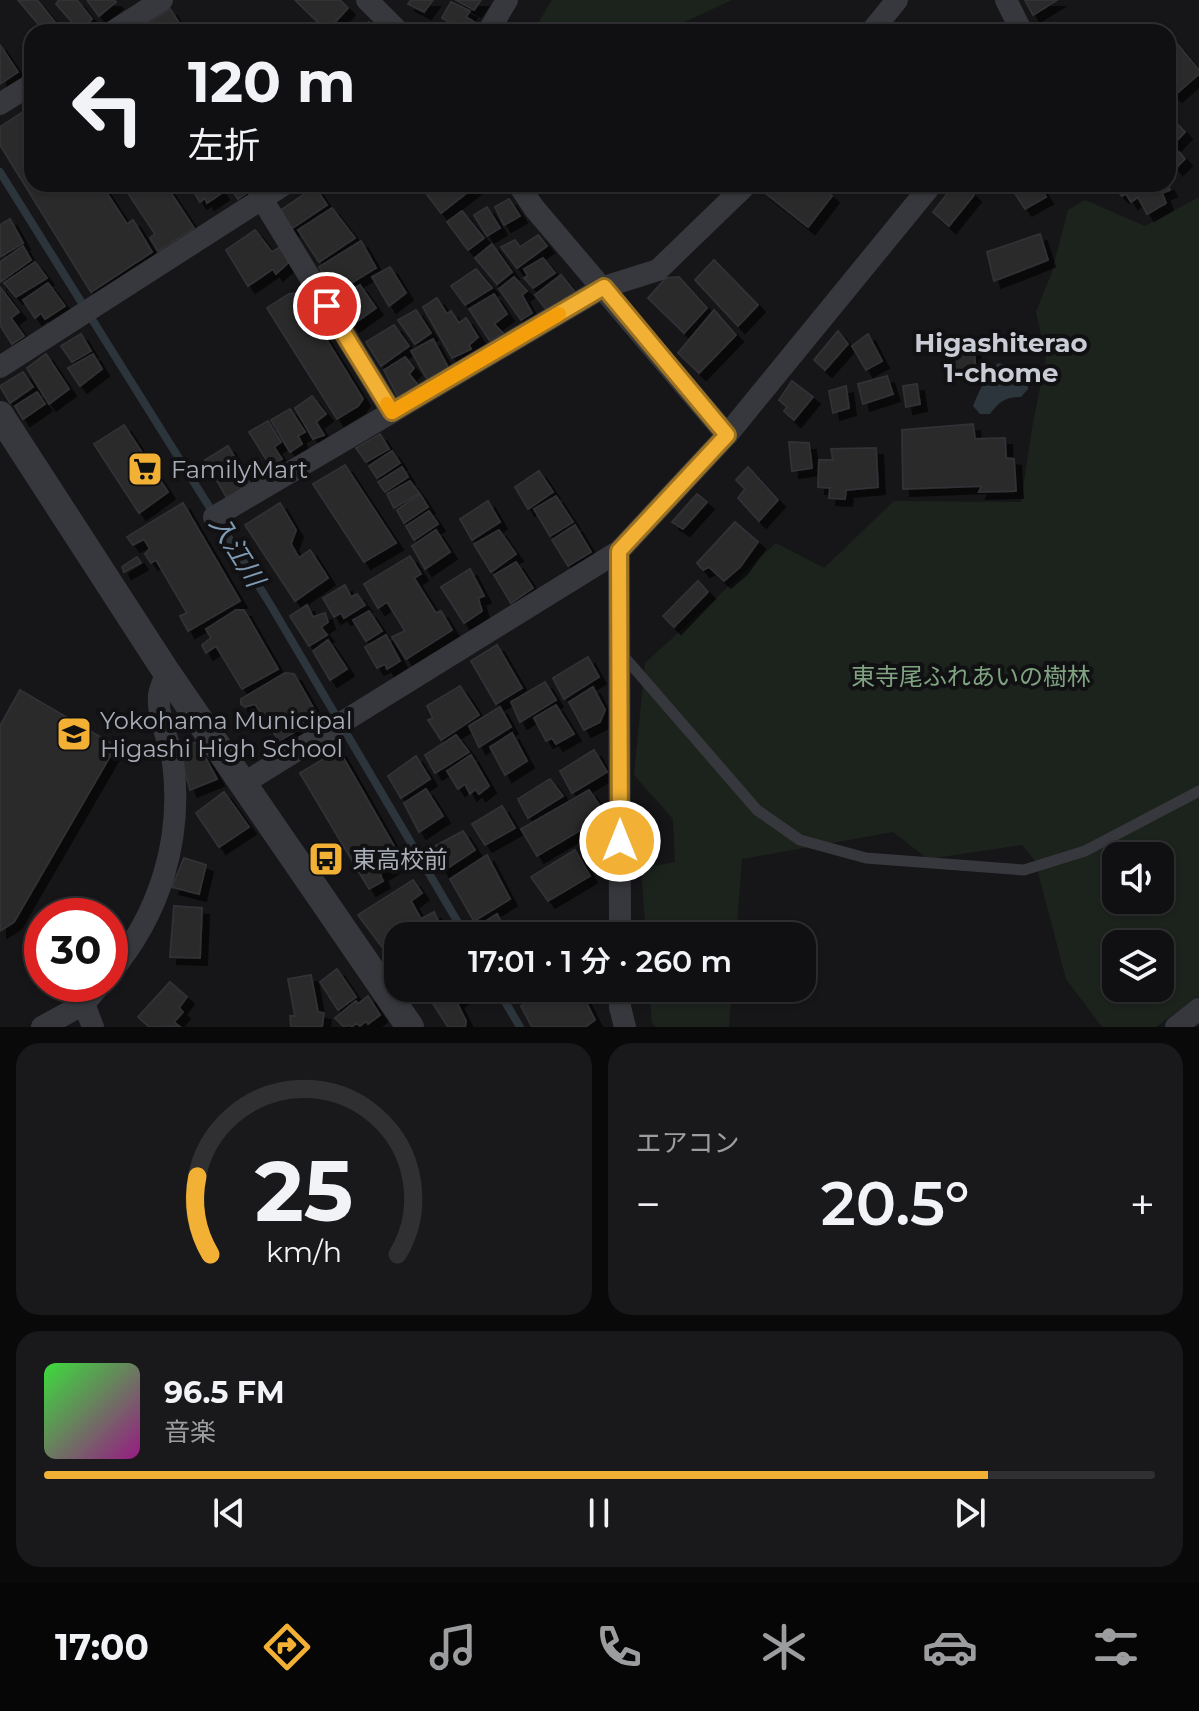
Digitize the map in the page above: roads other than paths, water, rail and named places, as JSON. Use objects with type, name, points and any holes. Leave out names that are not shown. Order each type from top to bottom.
[{"type":"street","points":[[124,24],[162,0]]},
{"type":"street","points":[[367,0],[391,24]]},
{"type":"street","points":[[493,24],[507,0]]},
{"type":"street","points":[[878,24],[897,0]]},
{"type":"street","points":[[1006,0],[1018,24]]},
{"type":"street","points":[[0,104],[24,89]]},
{"type":"street","points":[[0,367],[273,192]]},
{"type":"street","points":[[523,192],[727,435]]},
{"type":"street","points":[[214,517],[604,287],[658,270],[739,192]]},
{"type":"street","points":[[244,783],[619,551],[727,435],[925,192]]},
{"type":"street","points":[[262,199],[392,412]]},
{"type":"street","points":[[0,415],[167,673],[410,1027]]},
{"type":"street","points":[[619,551],[620,922]]},
{"type":"street","points":[[128,949],[155,903],[171,855],[175,802],[173,761],[159,695],[167,673]]},
{"type":"street","points":[[620,1002],[625,1027]]},
{"type":"street","points":[[42,1027],[84,1004],[93,1027]]},
{"type":"street","points":[[1176,1027],[1199,1009]]},
{"type":"lane","points":[[620,651],[757,810],[800,840],[866,858],[1024,870],[1085,851],[1199,791]]},
{"type":"waterway","name":"入江川","points":[[0,172],[270,604],[458,922]]},
{"type":"waterway","name":"入江川","points":[[505,1002],[520,1027]]},
{"type":"place","name":"FamilyMart","points":[[145,469]]},
{"type":"place","name":"Yokohama Municipal Higashi High School","points":[[74,734]]},
{"type":"place","name":"東高校前","points":[[326,859]]},
{"type":"district","name":"Higashiterao 1-chome","points":[[1001,358]]},
{"type":"park label","name":"東寺尾ふれあいの樹林","points":[[971,676]]}]
